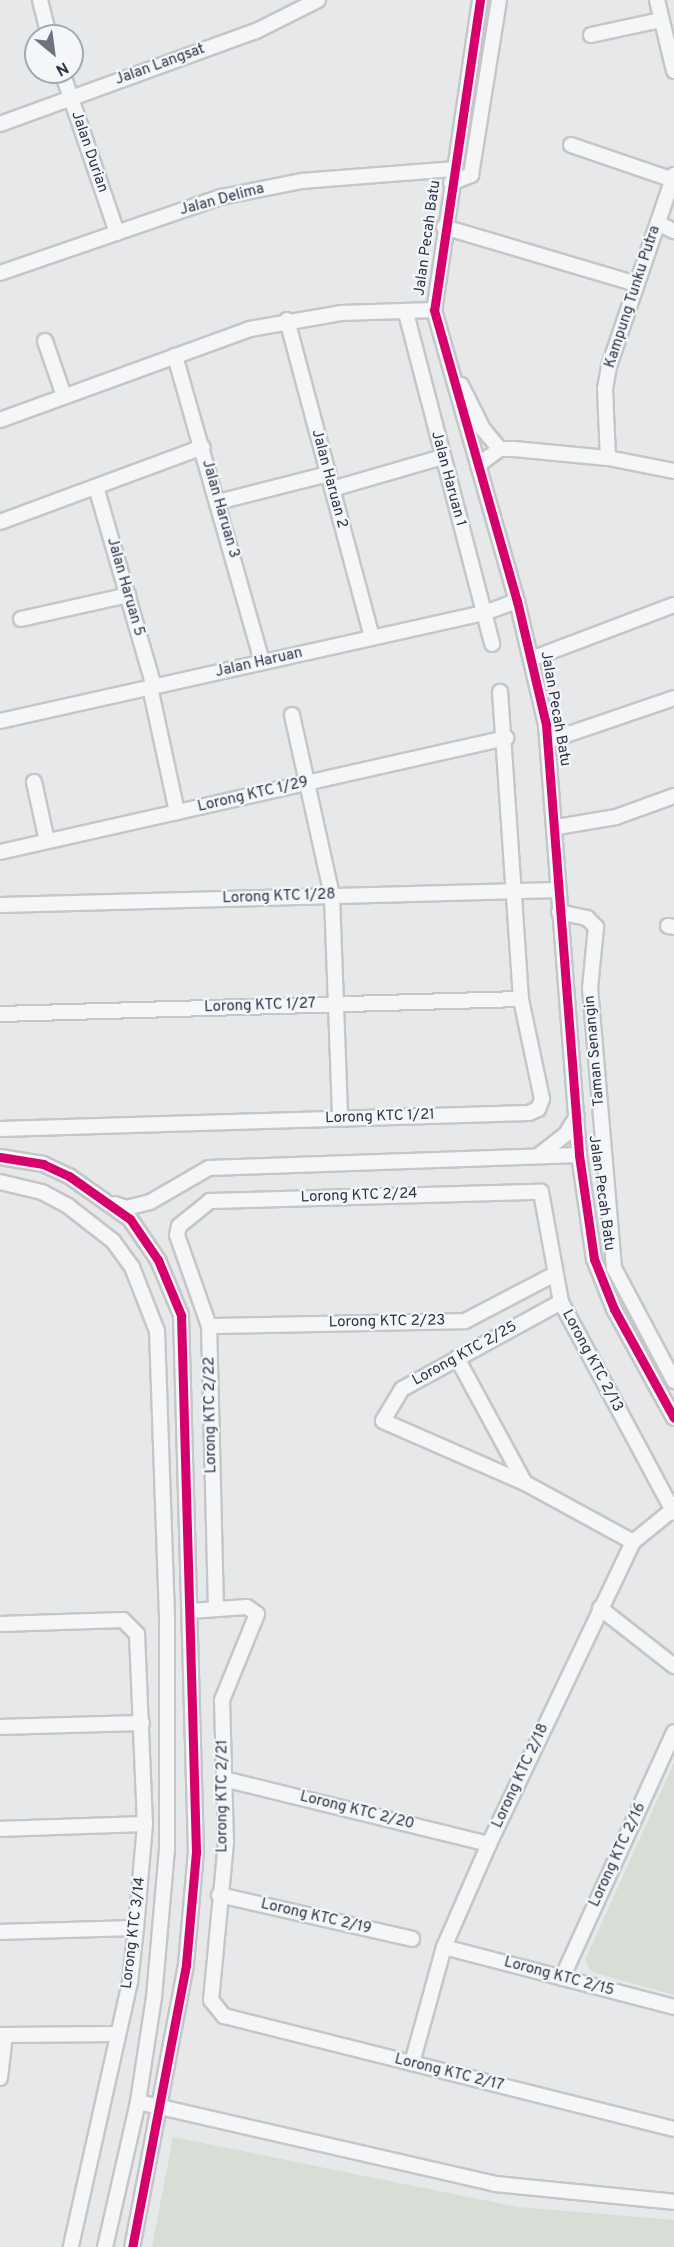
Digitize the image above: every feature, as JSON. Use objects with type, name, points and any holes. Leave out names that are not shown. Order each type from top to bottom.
[{"type":"street","points":[[39,0],[46,24]]},
{"type":"street","name":"Jalan Langsat","points":[[0,124],[256,31],[318,0]]},
{"type":"street","name":"Jalan Pecah Batu","points":[[480,0],[444,226],[434,310],[442,350],[517,601],[548,741],[556,827],[557,890],[579,1155],[594,1259],[614,1309],[674,1418]]},
{"type":"street","points":[[452,176],[471,175],[499,0]]},
{"type":"street","points":[[657,0],[674,71]]},
{"type":"street","points":[[591,35],[661,20]]},
{"type":"street","name":"Jalan Durian","points":[[66,84],[117,233]]},
{"type":"street","points":[[571,145],[673,178]]},
{"type":"street","name":"Jalan Delima","points":[[0,273],[221,197],[302,181],[452,176]]},
{"type":"street","name":"Kampung Tunku Putra","points":[[609,458],[607,376],[673,178]]},
{"type":"street","points":[[658,223],[674,231]]},
{"type":"street","points":[[444,226],[636,284]]},
{"type":"street","points":[[0,420],[175,356],[287,320],[341,313],[406,314],[434,310]]},
{"type":"street","name":"Jalan Haruan 1","points":[[406,314],[492,644]]},
{"type":"street","name":"Jalan Haruan 2","points":[[287,320],[372,638]]},
{"type":"street","points":[[45,341],[64,396]]},
{"type":"street","points":[[442,350],[483,429],[500,449]]},
{"type":"street","name":"Jalan Haruan 3","points":[[175,356],[262,662]]},
{"type":"street","points":[[0,522],[202,447]]},
{"type":"street","points":[[478,465],[500,449],[609,458],[674,471]]},
{"type":"street","points":[[332,489],[442,457]]},
{"type":"street","points":[[218,502],[328,474]]},
{"type":"street","name":"Jalan Haruan 5","points":[[96,487],[152,687],[177,812]]},
{"type":"street","points":[[21,619],[128,595]]},
{"type":"street","name":"Jalan Haruan","points":[[0,721],[484,613],[517,601]]},
{"type":"street","name":"Jalan Pecah Batu","points":[[531,659],[674,606]]},
{"type":"street","name":"Lorong KTC 1/21","points":[[0,1129],[529,1113],[538,1109],[542,1099],[521,999],[512,891],[506,738],[500,692]]},
{"type":"street","name":"Jalan Pecah Batu","points":[[548,741],[674,698]]},
{"type":"street","points":[[292,715],[332,896],[340,1117]]},
{"type":"street","name":"Lorong KTC 1/29","points":[[0,852],[506,738]]},
{"type":"street","points":[[34,782],[47,841]]},
{"type":"street","points":[[556,827],[616,817],[674,796]]},
{"type":"street","name":"Lorong KTC 1/28","points":[[0,905],[557,890]]},
{"type":"street","name":"Taman Senangin","points":[[559,912],[587,918],[596,927],[590,988],[614,1268],[674,1381]]},
{"type":"street","name":"Lorong KTC 1/27","points":[[0,1014],[521,999]]},
{"type":"street","points":[[536,1157],[554,1147],[577,1116]]},
{"type":"street","points":[[0,1157],[43,1164],[107,1200],[126,1208],[150,1202],[209,1168],[579,1155]]},
{"type":"street","points":[[0,1182],[42,1192],[68,1206],[113,1241],[132,1267],[157,1331],[167,1619],[167,1848],[154,1997],[138,2102],[105,2247]]},
{"type":"street","name":"Lorong KTC 2/24","points":[[178,1226],[210,1201],[537,1190],[545,1197]]},
{"type":"street","name":"Lorong KTC 2/13","points":[[545,1197],[553,1275],[561,1302],[672,1512]]},
{"type":"street","points":[[107,1200],[130,1219],[158,1260],[181,1315],[196,1852],[186,1965],[162,2106],[132,2247]]},
{"type":"street","points":[[141,1234],[140,1223],[150,1202]]},
{"type":"street","name":"Lorong KTC 2/22","points":[[178,1226],[178,1243],[209,1326],[216,1609]]},
{"type":"street","name":"Lorong KTC 2/23","points":[[209,1326],[465,1321],[553,1275]]},
{"type":"street","name":"Lorong KTC 2/25","points":[[525,1483],[383,1420],[402,1389],[561,1302]]},
{"type":"street","points":[[457,1358],[525,1483],[633,1542]]},
{"type":"street","name":"Lorong KTC 2/18","points":[[412,2063],[444,1947],[489,1844],[600,1608],[633,1542],[672,1512]]},
{"type":"street","name":"Lorong KTC 2/21","points":[[216,1609],[247,1607],[257,1614],[222,1700],[226,1842],[219,1895],[211,2000],[224,2016]]},
{"type":"street","points":[[600,1608],[674,1666]]},
{"type":"street","points":[[190,1611],[216,1609]]},
{"type":"street","name":"Lorong KTC 3/14","points":[[0,1624],[123,1620],[137,1634],[145,1824],[136,1928],[117,2034],[70,2247]]},
{"type":"street","points":[[0,1727],[142,1723]]},
{"type":"street","name":"Lorong KTC 2/16","points":[[562,1978],[674,1732]]},
{"type":"street","name":"Lorong KTC 2/20","points":[[224,1779],[489,1844]]},
{"type":"street","points":[[0,1829],[145,1824]]},
{"type":"street","name":"Lorong KTC 2/19","points":[[219,1895],[412,1939]]},
{"type":"street","points":[[0,1932],[136,1928]]},
{"type":"street","name":"Lorong KTC 2/15","points":[[444,1947],[674,2007]]},
{"type":"street","name":"Lorong KTC 2/17","points":[[224,2016],[674,2129]]},
{"type":"street","points":[[0,2078],[3,2035],[117,2034]]},
{"type":"street","points":[[138,2102],[495,2184],[674,2202]]},
{"type":"shaded area","points":[[674,1763],[674,1995],[592,1972],[585,1960]]},
{"type":"shaded area","points":[[173,2137],[518,2207],[674,2220],[674,2247],[152,2247]]},
{"type":"cycle path","points":[[480,0],[434,310],[517,601],[546,725],[579,1155],[594,1259],[614,1309],[674,1418]]},
{"type":"cycle path","points":[[0,1157],[43,1164],[69,1176],[130,1219],[158,1260],[181,1315],[196,1852],[186,1965],[132,2247]]}]
